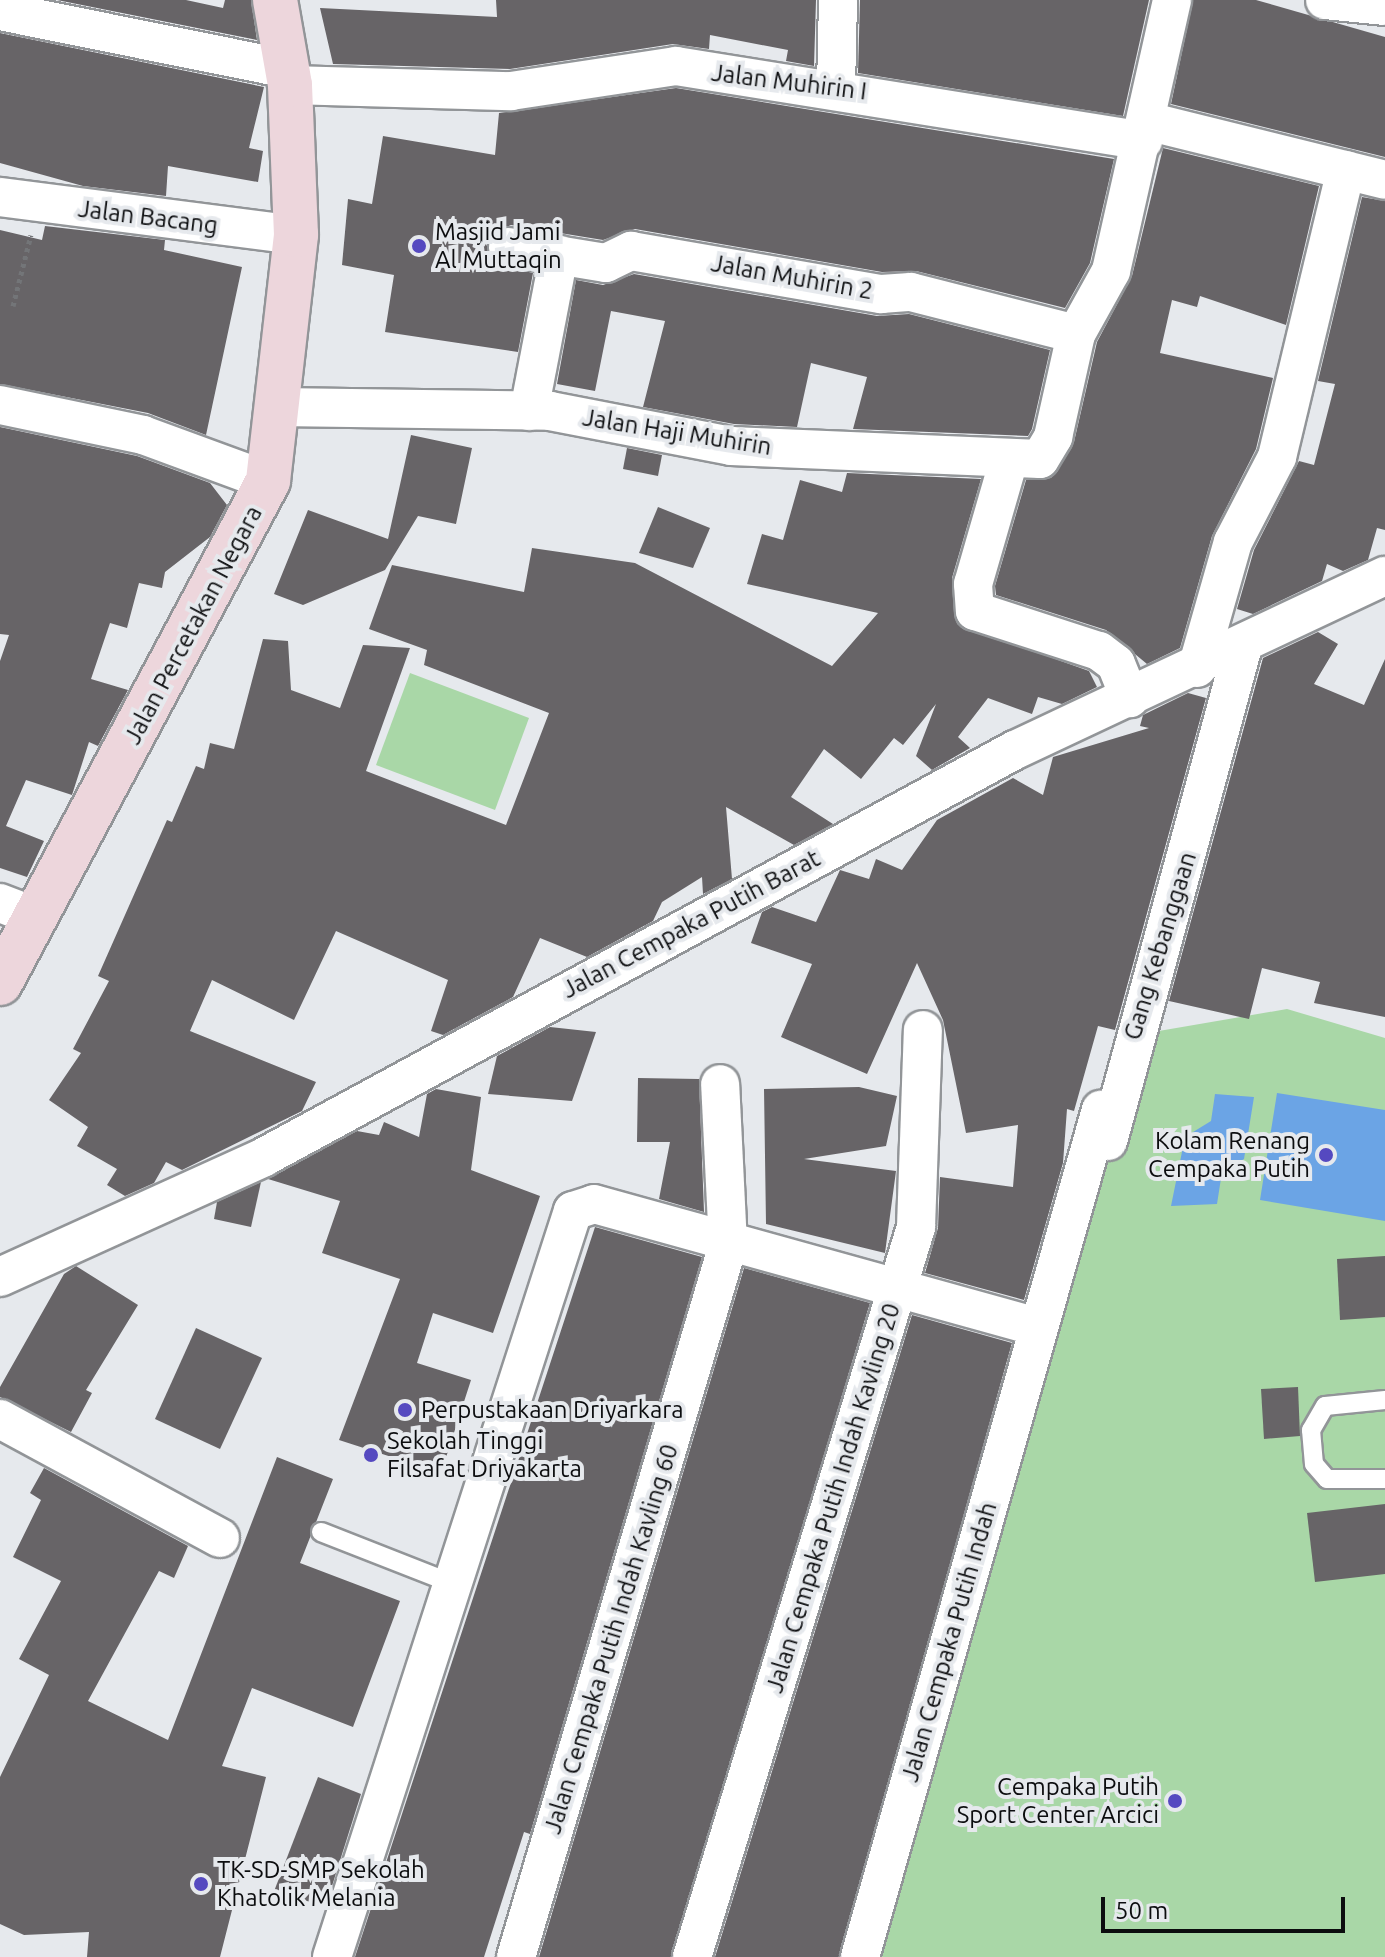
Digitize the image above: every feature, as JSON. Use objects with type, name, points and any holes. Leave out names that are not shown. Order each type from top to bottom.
[{"type":"main road","name":"Jalan Percetakan Negara","points":[[0,983],[17,909],[268,481],[296,235],[289,77],[275,0]]},
{"type":"street","points":[[836,88],[838,0]]},
{"type":"street","points":[[1076,334],[1111,271],[1145,131],[1172,0]]},
{"type":"street","points":[[1325,0],[1385,6]]},
{"type":"street","name":"Jalan Muhirin I","points":[[0,11],[289,77],[511,91],[676,66],[1145,131],[1385,180]]},
{"type":"street","points":[[1197,668],[1233,542],[1277,457],[1346,170]]},
{"type":"street","name":"Jalan Bacang","points":[[0,197],[296,235]]},
{"type":"street","name":"Jalan Muhirin 2","points":[[508,247],[606,263],[631,251],[881,294],[911,292],[1076,334]]},
{"type":"street","points":[[529,411],[559,255]]},
{"type":"street","name":"Jalan Haji Muhirin","points":[[278,407],[529,411],[731,446],[1008,463],[1046,452],[1076,334]]},
{"type":"street","points":[[0,405],[143,435],[268,481]]},
{"type":"street","points":[[1008,463],[973,584],[975,611],[1099,651],[1116,664],[1130,698]]},
{"type":"street","name":"Jalan Cempaka Putih Barat","points":[[0,1277],[264,1157],[1015,750],[1197,668],[1385,576]]},
{"type":"street","name":"Gang Kebanggaan","points":[[1065,1238],[1077,1233],[1096,1189],[1243,646]]},
{"type":"street","name":"Jalan Cempaka Putih Indah Kavling 20","points":[[692,1957],[897,1293],[919,1201],[923,1030]]},
{"type":"street","name":"Jalan Cempaka Putih Indah Kavling 60","points":[[516,1957],[728,1245],[720,1084]]},
{"type":"street","name":"Jalan Cempaka Putih Indah","points":[[860,1957],[1101,1110]]},
{"type":"street","points":[[332,1957],[568,1218],[594,1204],[897,1293],[1038,1327]]},
{"type":"street","points":[[0,1419],[220,1538]]},
{"type":"lane","points":[[1385,1400],[1325,1406],[1311,1430],[1314,1464],[1327,1479],[1385,1479]]},
{"type":"lane","points":[[321,1532],[451,1583]]},
{"type":"path","points":[[13,306],[39,203]]},
{"type":"green space","points":[[410,673],[529,718],[495,810],[376,765]]},
{"type":"green space","points":[[1287,1009],[1385,1038],[1385,1957],[867,1957],[1041,1334],[1153,1032]]},
{"type":"water","name":"Kolam Renang Cempaka Putih","points":[[1277,1093],[1385,1110],[1385,1221],[1260,1200]]},
{"type":"water","points":[[1215,1094],[1254,1097],[1244,1159],[1222,1172],[1217,1204],[1171,1206],[1185,1137],[1211,1121]]},
{"type":"building","points":[[57,0],[186,0],[223,8],[225,0],[251,0],[257,40]]},
{"type":"building","points":[[496,0],[816,0],[814,66],[786,61],[788,50],[710,35],[709,49],[673,44],[510,69],[333,64],[320,8],[497,17]]},
{"type":"building","points":[[860,0],[1149,0],[1123,116],[858,73]]},
{"type":"building","points":[[1193,0],[1256,0],[1385,37],[1385,157],[1171,104]]},
{"type":"building","points":[[0,33],[264,87],[249,148],[263,151],[258,182],[168,166],[166,196],[83,186],[0,163]]},
{"type":"building","points":[[676,88],[1114,159],[1090,263],[1065,308],[916,271],[882,272],[635,229],[603,240],[511,225],[492,233],[486,244],[495,264],[533,273],[518,352],[385,332],[394,275],[342,265],[348,199],[372,204],[383,136],[495,155],[499,113]]},
{"type":"building","points":[[1163,148],[1319,186],[1286,325],[1200,296],[1197,307],[1172,300],[1160,353],[1273,378],[1256,449],[1212,536],[1180,648],[1147,664],[1106,630],[996,595],[995,586],[1026,480],[1051,478],[1074,442],[1097,342],[1132,276]]},
{"type":"building","points":[[1362,197],[1385,201],[1385,530],[1377,528],[1368,560],[1343,571],[1327,564],[1322,581],[1253,614],[1237,609],[1254,550],[1299,461],[1314,465],[1335,384],[1318,381]]},
{"type":"building","points":[[45,226],[165,240],[164,250],[242,267],[206,435],[148,413],[0,384],[0,230],[42,240]]},
{"type":"building","points":[[634,274],[877,316],[909,314],[1050,350],[1032,429],[1028,436],[853,429],[867,377],[811,363],[797,427],[734,424],[643,407],[665,321],[611,311],[595,391],[557,384],[576,280],[603,285]]},
{"type":"building","points":[[0,427],[137,456],[210,483],[227,505],[210,537],[165,572],[162,588],[139,583],[127,628],[110,623],[91,679],[128,690],[98,746],[89,742],[72,795],[26,780],[6,826],[44,841],[27,877],[0,868],[0,661],[9,635],[0,634]]},
{"type":"building","points":[[411,435],[472,448],[456,524],[418,516],[385,570],[303,605],[274,594],[308,510],[388,539]]},
{"type":"building","points":[[627,448],[662,455],[658,476],[623,469]]},
{"type":"building","points":[[847,473],[981,479],[952,578],[957,624],[1089,671],[1097,687],[1062,704],[1038,697],[1032,714],[988,698],[958,737],[970,748],[932,770],[916,756],[936,704],[903,745],[894,738],[861,779],[824,749],[791,797],[833,824],[794,845],[726,807],[732,879],[703,894],[702,877],[662,902],[653,921],[587,957],[540,938],[513,997],[443,1035],[431,1031],[448,980],[336,931],[294,1020],[212,980],[190,1031],[316,1082],[302,1111],[182,1170],[166,1162],[154,1183],[125,1196],[107,1185],[117,1169],[77,1146],[88,1127],[49,1100],[81,1053],[73,1049],[109,981],[98,976],[167,820],[172,822],[196,766],[204,769],[210,743],[234,749],[263,639],[288,641],[291,690],[340,708],[363,645],[410,648],[366,771],[506,825],[549,713],[424,665],[427,650],[369,629],[392,565],[524,592],[532,548],[635,563],[832,666],[878,613],[747,584],[762,534],[783,540],[800,480],[842,492]]},
{"type":"building","points":[[658,507],[710,528],[693,568],[639,553]]},
{"type":"building","points":[[1318,632],[1338,644],[1314,684],[1364,705],[1385,659],[1385,1017],[1314,1003],[1320,982],[1262,968],[1249,1019],[1169,1001],[1263,658]]},
{"type":"building","points":[[1188,693],[1206,698],[1115,1030],[1098,1026],[1074,1111],[1067,1109],[1063,1163],[1024,1300],[925,1273],[938,1228],[940,1177],[1013,1187],[1018,1125],[966,1133],[943,1020],[917,963],[867,1074],[781,1037],[812,964],[751,943],[762,912],[772,907],[816,922],[840,870],[869,879],[876,859],[902,870],[937,820],[1013,778],[1043,795],[1053,757],[1149,728],[1140,726],[1143,715]]},
{"type":"building","points":[[550,1027],[596,1032],[572,1101],[488,1094],[497,1056]]},
{"type":"building","points":[[638,1078],[699,1079],[704,1212],[659,1199],[670,1142],[637,1142]]},
{"type":"building","points":[[859,1087],[897,1096],[886,1146],[804,1159],[896,1171],[885,1253],[766,1224],[764,1089]]},
{"type":"building","points":[[436,1089],[481,1097],[471,1170],[540,1196],[493,1333],[433,1313],[417,1363],[471,1380],[441,1473],[339,1440],[400,1279],[322,1253],[340,1201],[268,1179],[357,1131],[379,1135],[384,1122],[419,1137],[427,1094]]},
{"type":"building","points":[[261,1182],[251,1227],[214,1219],[217,1202]]},
{"type":"building","points":[[595,1227],[702,1257],[530,1834],[524,1832],[484,1957],[355,1957]]},
{"type":"building","points":[[1385,1256],[1385,1317],[1340,1320],[1337,1259]]},
{"type":"building","points":[[76,1266],[138,1305],[86,1390],[92,1393],[71,1432],[0,1397],[0,1387],[64,1274]]},
{"type":"building","points":[[744,1268],[870,1303],[671,1957],[539,1957]]},
{"type":"building","points":[[912,1315],[1012,1343],[839,1957],[715,1957]]},
{"type":"building","points":[[196,1328],[262,1358],[220,1449],[155,1419]]},
{"type":"building","points":[[1298,1387],[1300,1436],[1264,1439],[1261,1389]]},
{"type":"building","points":[[277,1457],[333,1479],[300,1563],[400,1601],[353,1727],[252,1688],[222,1766],[266,1777],[220,1957],[87,1957],[89,1932],[24,1935],[0,1924],[0,1777],[49,1675],[19,1659],[61,1581],[13,1557],[41,1500],[30,1493],[44,1468],[188,1546],[174,1578],[159,1571],[88,1701],[168,1740]]},
{"type":"building","points":[[1385,1504],[1385,1574],[1315,1582],[1307,1513]]},
{"type":"building","points":[[318,1777],[361,1794],[326,1905],[273,1894]]},
{"type":"place","name":"Masjid Jami Al Muttaqin","points":[[419,246]]},
{"type":"place","name":"Kolam Renang Cempaka Putih","points":[[1326,1155]]},
{"type":"place","name":"Perpustakaan Driyarkara","points":[[405,1410]]},
{"type":"place","name":"Sekolah Tinggi Filsafat Driyakarta","points":[[371,1455]]},
{"type":"place","name":"Cempaka Putih Sport Center Arcici","points":[[1175,1801]]},
{"type":"place","name":"TK-SD-SMP Sekolah Khatolik Melania","points":[[201,1884]]}]
